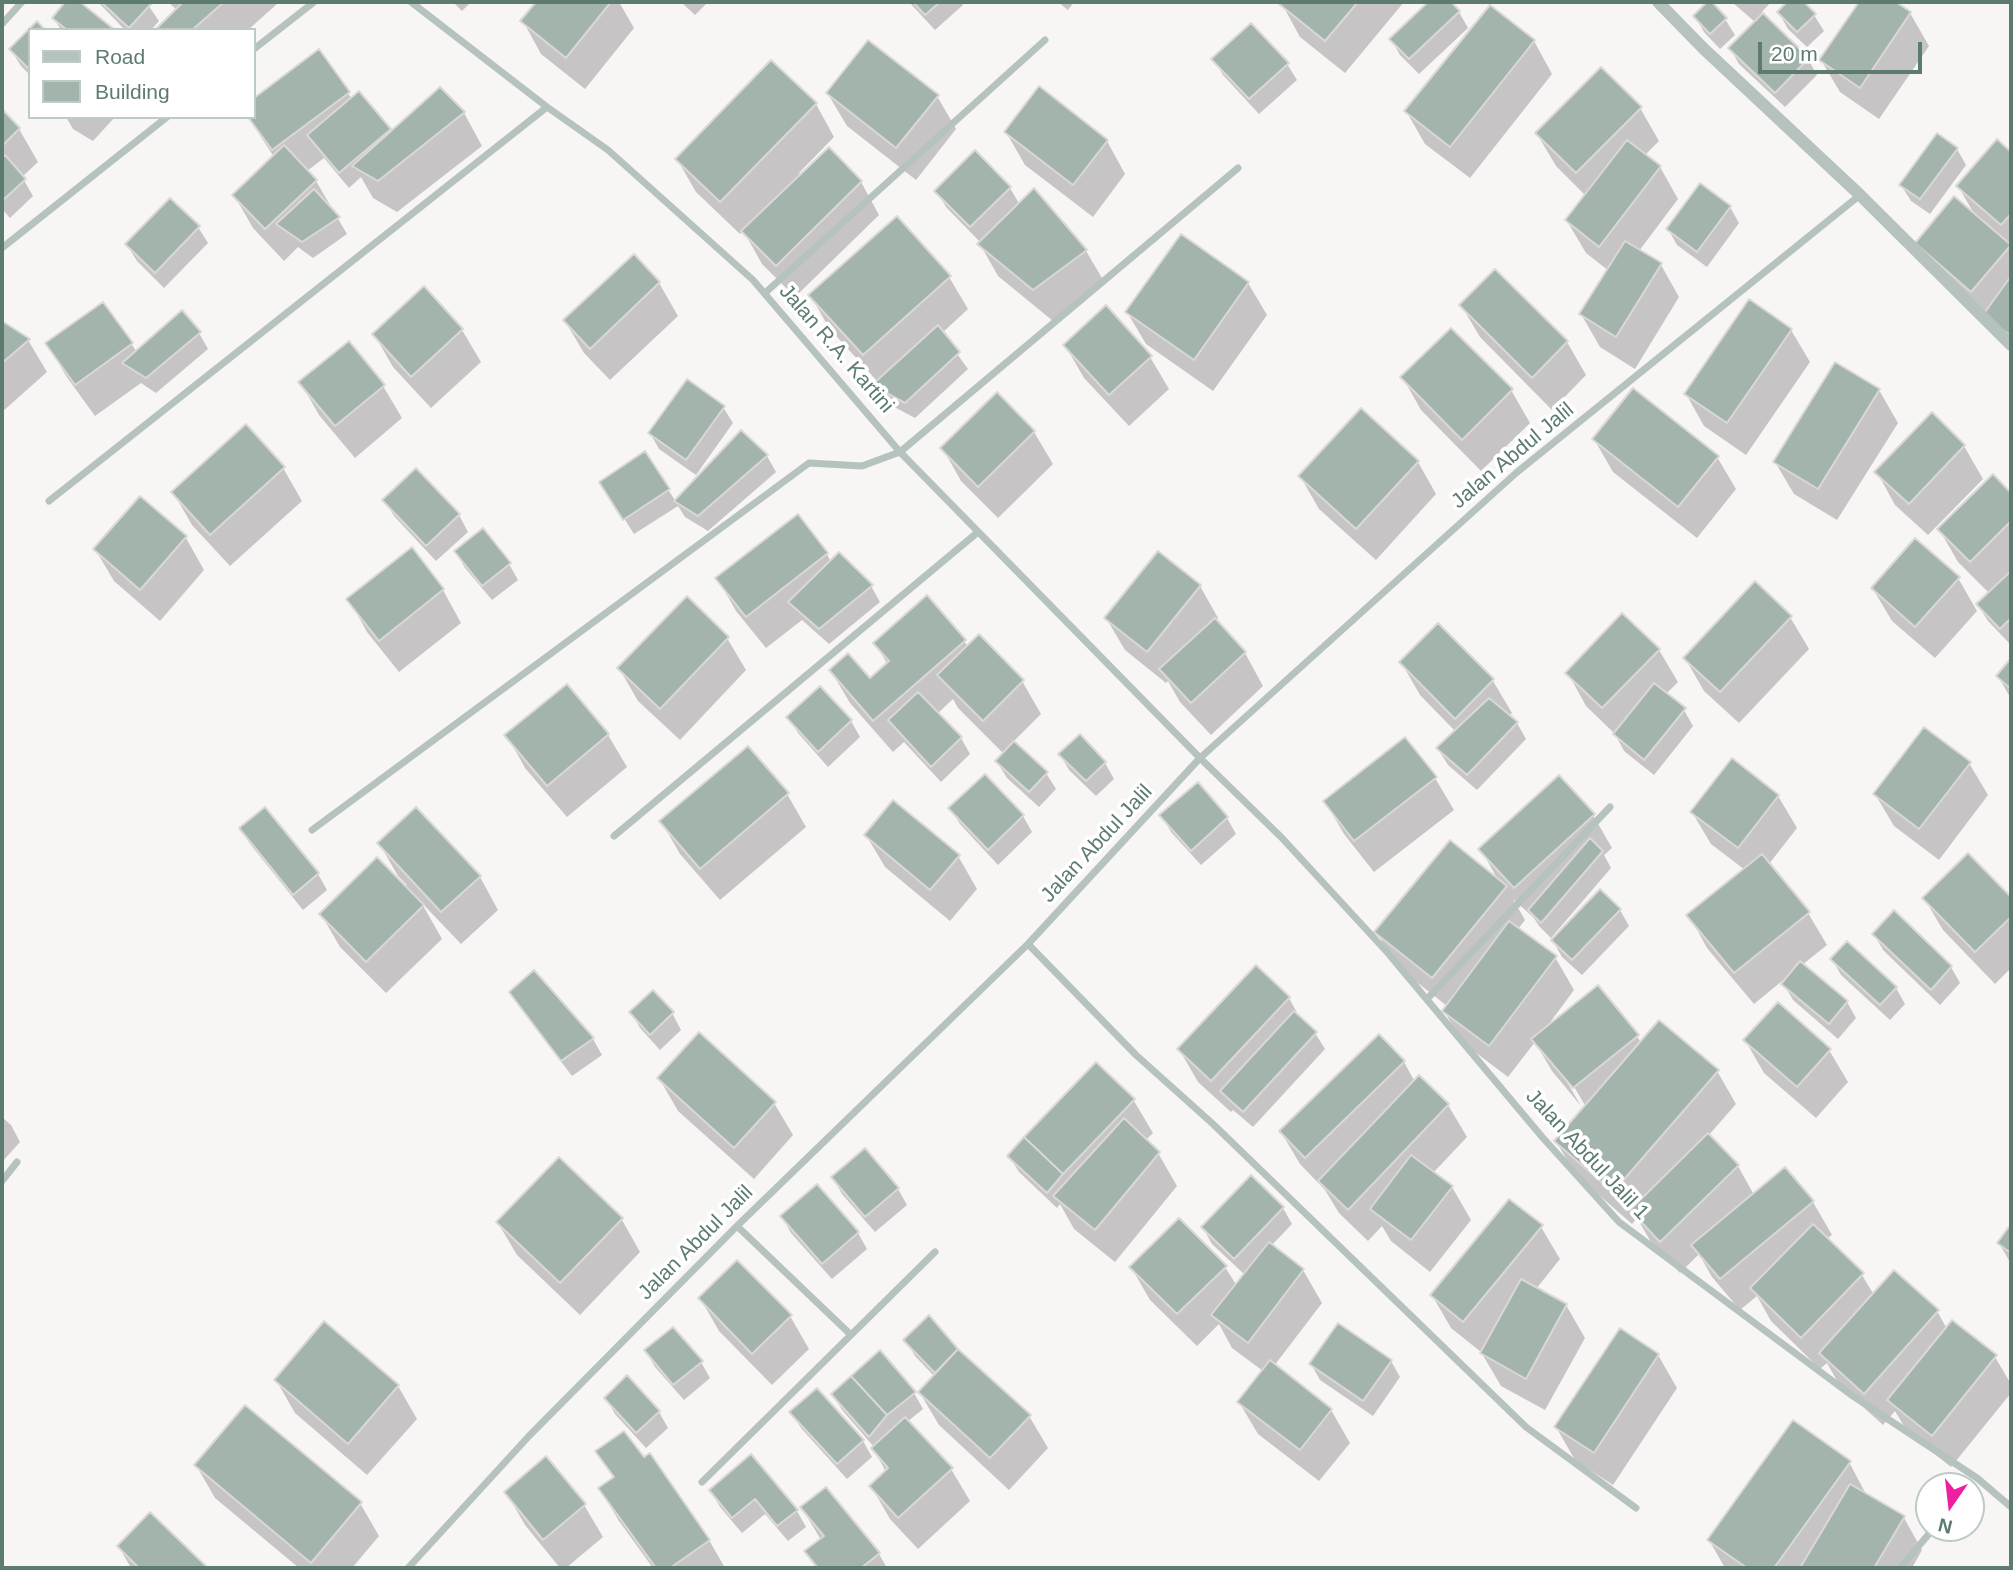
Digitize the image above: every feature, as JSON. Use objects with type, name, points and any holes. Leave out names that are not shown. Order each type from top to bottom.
[{"type":"street","points":[[2,24],[22,2]]},
{"type":"street","points":[[256,47],[314,2]]},
{"type":"street","name":"Jalan R.A. Kartini","points":[[411,2],[547,107],[608,150],[753,280],[900,452],[1200,758]]},
{"type":"street","points":[[1658,2],[1860,195],[2011,345]]},
{"type":"street","points":[[765,293],[1045,40]]},
{"type":"street","points":[[49,501],[547,107]]},
{"type":"street","points":[[2,248],[164,119]]},
{"type":"street","points":[[312,830],[809,463],[862,466],[900,452],[1238,168]]},
{"type":"street","name":"Jalan Abdul Jalil","points":[[412,1567],[529,1436],[737,1226],[1028,944],[1200,758],[1516,473],[1860,195]]},
{"type":"street","points":[[614,836],[978,532]]},
{"type":"street","name":"Jalan Abdul Jalil 1","points":[[1200,758],[1282,838],[1387,952],[1543,1138],[1619,1222],[1850,1394],[1968,1472]]},
{"type":"street","points":[[1427,999],[1611,807]]},
{"type":"street","points":[[1028,944],[1136,1055],[1213,1125],[1526,1427],[1636,1508]]},
{"type":"street","points":[[2,1181],[17,1162]]},
{"type":"street","points":[[737,1226],[850,1334]]},
{"type":"street","points":[[702,1482],[934,1252]]},
{"type":"street","name":"Jalan Abdul Jalil 1","points":[[1985,1485],[2011,1507]]},
{"type":"street","points":[[1900,1568],[1922,1542]]},
{"type":"building","points":[[65,2],[80,2],[112,28],[64,28],[52,18]]},
{"type":"building","points":[[101,2],[149,2],[151,4],[129,28]]},
{"type":"building","points":[[183,2],[224,2],[194,28],[157,28]]},
{"type":"building","points":[[536,2],[611,2],[566,58],[520,21]]},
{"type":"building","points":[[913,2],[940,2],[925,15]]},
{"type":"building","points":[[1358,2],[1325,41],[1279,4]]},
{"type":"building","points":[[1428,2],[1451,2],[1460,11],[1409,59],[1389,39]]},
{"type":"building","points":[[1707,2],[1712,2],[1727,18],[1710,34],[1693,16]]},
{"type":"building","points":[[1787,2],[1804,2],[1816,14],[1797,32],[1777,12]]},
{"type":"building","points":[[1859,2],[1896,2],[1911,12],[1860,88],[1819,60]]},
{"type":"building","points":[[1490,5],[1535,40],[1450,147],[1404,111]]},
{"type":"building","points":[[1763,13],[1809,58],[1775,93],[1728,48]]},
{"type":"building","points":[[37,21],[43,28],[30,28]]},
{"type":"building","points":[[1251,23],[1289,63],[1249,99],[1211,59]]},
{"type":"building","points":[[28,30],[28,68],[9,49]]},
{"type":"building","points":[[868,40],[939,95],[896,148],[826,93]]},
{"type":"building","points":[[319,49],[350,92],[272,150],[249,119],[256,119],[256,96]]},
{"type":"building","points":[[771,60],[817,103],[720,202],[675,159]]},
{"type":"building","points":[[1601,67],[1642,107],[1576,173],[1535,133]]},
{"type":"building","points":[[1039,86],[1108,140],[1073,185],[1004,132]]},
{"type":"building","points":[[440,87],[465,112],[378,181],[352,166]]},
{"type":"building","points":[[359,91],[391,129],[339,173],[307,135]]},
{"type":"building","points":[[2,109],[20,128],[2,146]]},
{"type":"building","points":[[1937,133],[1958,148],[1920,199],[1899,185]]},
{"type":"building","points":[[1997,139],[2011,152],[2011,214],[2001,225],[1956,186]]},
{"type":"building","points":[[1627,140],[1661,166],[1599,247],[1565,220]]},
{"type":"building","points":[[284,145],[317,180],[265,229],[232,195]]},
{"type":"building","points":[[829,147],[862,181],[776,266],[741,231]]},
{"type":"building","points":[[975,150],[1011,187],[970,227],[934,191]]},
{"type":"building","points":[[5,155],[26,179],[2,201],[2,158]]},
{"type":"building","points":[[1700,183],[1731,206],[1697,252],[1666,229]]},
{"type":"building","points":[[1034,188],[1087,250],[1033,290],[977,244]]},
{"type":"building","points":[[314,189],[340,217],[302,242],[276,224]]},
{"type":"building","points":[[1954,196],[2011,245],[1971,292],[1915,243]]},
{"type":"building","points":[[170,198],[200,226],[155,273],[125,244]]},
{"type":"building","points":[[897,216],[951,276],[863,355],[808,295]]},
{"type":"building","points":[[1181,234],[1249,282],[1194,360],[1125,312]]},
{"type":"building","points":[[1625,241],[1662,263],[1616,337],[1579,314]]},
{"type":"building","points":[[634,254],[660,282],[590,349],[563,320]]},
{"type":"building","points":[[1495,269],[1568,341],[1532,378],[1459,305]]},
{"type":"building","points":[[2011,276],[2011,336],[1983,315]]},
{"type":"building","points":[[424,286],[463,329],[411,377],[372,334]]},
{"type":"building","points":[[1749,299],[1792,329],[1727,423],[1684,394]]},
{"type":"building","points":[[103,302],[133,343],[75,385],[45,343]]},
{"type":"building","points":[[1106,305],[1152,356],[1109,395],[1063,345]]},
{"type":"building","points":[[182,310],[201,332],[146,378],[122,363]]},
{"type":"building","points":[[2,321],[30,339],[2,363]]},
{"type":"building","points":[[938,325],[960,352],[905,403],[872,385]]},
{"type":"building","points":[[1451,328],[1513,389],[1462,440],[1400,377]]},
{"type":"building","points":[[349,341],[385,385],[335,426],[298,382]]},
{"type":"building","points":[[1835,362],[1880,389],[1818,489],[1773,462]]},
{"type":"building","points":[[687,379],[725,406],[686,460],[648,433]]},
{"type":"building","points":[[1633,388],[1719,456],[1678,507],[1592,439]]},
{"type":"building","points":[[997,392],[1035,431],[978,487],[940,448]]},
{"type":"building","points":[[1361,408],[1419,461],[1356,529],[1298,476]]},
{"type":"building","points":[[1932,412],[1965,445],[1909,504],[1874,472]]},
{"type":"building","points":[[246,424],[285,467],[210,535],[171,492]]},
{"type":"building","points":[[741,430],[768,455],[698,516],[674,501]]},
{"type":"building","points":[[645,451],[670,489],[623,520],[599,482]]},
{"type":"building","points":[[416,468],[460,514],[426,546],[382,500]]},
{"type":"building","points":[[1993,474],[2011,493],[2011,521],[1970,562],[1937,529]]},
{"type":"building","points":[[140,496],[187,536],[140,590],[93,549]]},
{"type":"building","points":[[798,514],[828,553],[746,617],[715,578]]},
{"type":"building","points":[[483,528],[511,563],[482,586],[454,551]]},
{"type":"building","points":[[1915,538],[1960,577],[1915,627],[1871,588]]},
{"type":"building","points":[[412,547],[444,589],[379,641],[346,599]]},
{"type":"building","points":[[1158,551],[1201,585],[1147,652],[1104,618]]},
{"type":"building","points":[[839,552],[873,585],[819,629],[788,602]]},
{"type":"building","points":[[2011,571],[2011,618],[2000,629],[1976,604]]},
{"type":"building","points":[[1755,581],[1792,616],[1720,692],[1683,658]]},
{"type":"building","points":[[927,595],[966,640],[873,721],[829,670],[848,653],[870,678],[889,661],[873,643]]},
{"type":"building","points":[[687,596],[729,637],[660,709],[617,668]]},
{"type":"building","points":[[1622,613],[1660,649],[1602,708],[1565,673]]},
{"type":"building","points":[[1215,618],[1246,652],[1191,703],[1159,669]]},
{"type":"building","points":[[1438,623],[1494,679],[1455,719],[1399,662]]},
{"type":"building","points":[[979,634],[1024,680],[983,721],[937,675]]},
{"type":"building","points":[[2011,658],[2011,689],[1996,676]]},
{"type":"building","points":[[1654,683],[1686,708],[1644,760],[1613,734]]},
{"type":"building","points":[[567,684],[609,734],[547,786],[504,735]]},
{"type":"building","points":[[820,686],[852,720],[818,752],[786,717]]},
{"type":"building","points":[[918,692],[962,737],[931,767],[888,720]]},
{"type":"building","points":[[1489,698],[1518,722],[1467,775],[1436,748]]},
{"type":"building","points":[[1924,727],[1971,762],[1919,829],[1873,794]]},
{"type":"building","points":[[1080,734],[1106,762],[1086,781],[1058,754]]},
{"type":"building","points":[[1405,737],[1437,777],[1354,841],[1323,801]]},
{"type":"building","points":[[1014,741],[1048,772],[1029,792],[995,761]]},
{"type":"building","points":[[748,746],[789,793],[700,869],[659,821]]},
{"type":"building","points":[[1732,758],[1779,795],[1738,848],[1690,812]]},
{"type":"building","points":[[985,774],[1024,815],[988,850],[948,808]]},
{"type":"building","points":[[1559,775],[1595,814],[1514,888],[1478,849]]},
{"type":"building","points":[[1198,782],[1228,817],[1191,851],[1159,815]]},
{"type":"building","points":[[893,800],[960,855],[930,890],[864,835]]},
{"type":"building","points":[[265,807],[319,873],[293,895],[239,828]]},
{"type":"building","points":[[416,807],[481,876],[441,912],[377,843]]},
{"type":"building","points":[[1590,838],[1603,851],[1541,923],[1528,910]]},
{"type":"building","points":[[1450,840],[1507,886],[1432,978],[1374,932]]},
{"type":"building","points":[[1968,853],[2011,897],[2011,917],[1975,952],[1922,898]]},
{"type":"building","points":[[1762,854],[1810,912],[1734,973],[1686,915]]},
{"type":"building","points":[[377,857],[424,905],[366,962],[319,914]]},
{"type":"building","points":[[1600,889],[1621,909],[1572,960],[1551,940]]},
{"type":"building","points":[[1894,910],[1952,966],[1931,990],[1872,934]]},
{"type":"building","points":[[1509,921],[1557,956],[1489,1046],[1442,1011]]},
{"type":"building","points":[[1847,941],[1897,987],[1880,1005],[1830,959]]},
{"type":"building","points":[[1800,961],[1848,1001],[1829,1024],[1781,984]]},
{"type":"building","points":[[1256,965],[1290,997],[1211,1081],[1177,1049]]},
{"type":"building","points":[[534,970],[594,1038],[561,1061],[509,992]]},
{"type":"building","points":[[1598,985],[1639,1035],[1573,1088],[1531,1039]]},
{"type":"building","points":[[653,990],[674,1012],[650,1035],[629,1012]]},
{"type":"building","points":[[1778,1002],[1831,1049],[1797,1087],[1743,1040]]},
{"type":"building","points":[[1294,1011],[1317,1032],[1243,1112],[1220,1091]]},
{"type":"building","points":[[1659,1020],[1719,1070],[1613,1192],[1554,1141]]},
{"type":"building","points":[[699,1032],[776,1102],[734,1148],[657,1078]]},
{"type":"building","points":[[1379,1034],[1405,1061],[1305,1158],[1279,1131]]},
{"type":"building","points":[[1096,1062],[1135,1099],[1063,1174],[1024,1137]]},
{"type":"building","points":[[1419,1075],[1449,1104],[1348,1210],[1318,1181]]},
{"type":"building","points":[[1124,1118],[1160,1152],[1095,1230],[1053,1196]]},
{"type":"building","points":[[1708,1133],[1739,1165],[1660,1242],[1630,1210]]},
{"type":"building","points":[[1024,1137],[1063,1174],[1047,1193],[1007,1156]]},
{"type":"building","points":[[865,1148],[899,1188],[865,1217],[831,1177]]},
{"type":"building","points":[[1411,1155],[1453,1186],[1411,1240],[1370,1209]]},
{"type":"building","points":[[559,1157],[623,1218],[560,1283],[496,1222]]},
{"type":"building","points":[[1785,1167],[1814,1201],[1720,1279],[1691,1245]]},
{"type":"building","points":[[1251,1175],[1284,1207],[1234,1259],[1201,1227]]},
{"type":"building","points":[[817,1184],[859,1232],[822,1264],[780,1216]]},
{"type":"building","points":[[1509,1199],[1543,1225],[1463,1322],[1430,1295]]},
{"type":"building","points":[[1179,1218],[1227,1266],[1177,1314],[1129,1267]]},
{"type":"building","points":[[1813,1224],[1864,1273],[1801,1338],[1750,1288]]},
{"type":"building","points":[[2011,1224],[2011,1253],[1997,1243]]},
{"type":"building","points":[[1269,1242],[1304,1269],[1248,1343],[1211,1315]]},
{"type":"building","points":[[737,1260],[792,1315],[752,1354],[698,1298]]},
{"type":"building","points":[[1894,1270],[1939,1310],[1864,1394],[1819,1353]]},
{"type":"building","points":[[1521,1279],[1567,1304],[1526,1379],[1480,1353]]},
{"type":"building","points":[[929,1315],[958,1349],[935,1373],[903,1340]]},
{"type":"building","points":[[1952,1320],[1997,1355],[1932,1436],[1887,1400]]},
{"type":"building","points":[[324,1321],[399,1385],[348,1444],[274,1380]]},
{"type":"building","points":[[1338,1323],[1392,1360],[1363,1401],[1309,1364]]},
{"type":"building","points":[[673,1327],[703,1361],[673,1385],[644,1350]]},
{"type":"building","points":[[1620,1328],[1659,1354],[1594,1453],[1554,1427]]},
{"type":"building","points":[[958,1349],[1031,1415],[990,1458],[918,1392]]},
{"type":"building","points":[[880,1350],[916,1392],[887,1415],[851,1376]]},
{"type":"building","points":[[1270,1360],[1332,1409],[1300,1450],[1237,1402]]},
{"type":"building","points":[[627,1375],[660,1411],[636,1433],[604,1398]]},
{"type":"building","points":[[851,1376],[887,1415],[869,1437],[831,1394]]},
{"type":"building","points":[[817,1388],[864,1440],[837,1464],[789,1412]]},
{"type":"building","points":[[245,1405],[362,1502],[311,1563],[194,1465]]},
{"type":"building","points":[[905,1417],[953,1468],[898,1518],[869,1486],[888,1468],[871,1448]]},
{"type":"building","points":[[1793,1420],[1851,1461],[1774,1568],[1747,1568],[1707,1540]]},
{"type":"building","points":[[624,1431],[644,1457],[650,1453],[710,1540],[670,1568],[656,1568],[598,1488],[614,1477],[595,1451]]},
{"type":"building","points":[[751,1454],[798,1510],[777,1526],[755,1499],[732,1518],[709,1490]]},
{"type":"building","points":[[546,1456],[586,1504],[543,1540],[504,1492]]},
{"type":"building","points":[[1850,1484],[1905,1516],[1874,1568],[1800,1568]]},
{"type":"building","points":[[826,1487],[880,1553],[861,1568],[818,1568],[804,1551],[824,1536],[800,1507]]},
{"type":"building","points":[[150,1512],[208,1568],[139,1568],[117,1546]]}]
